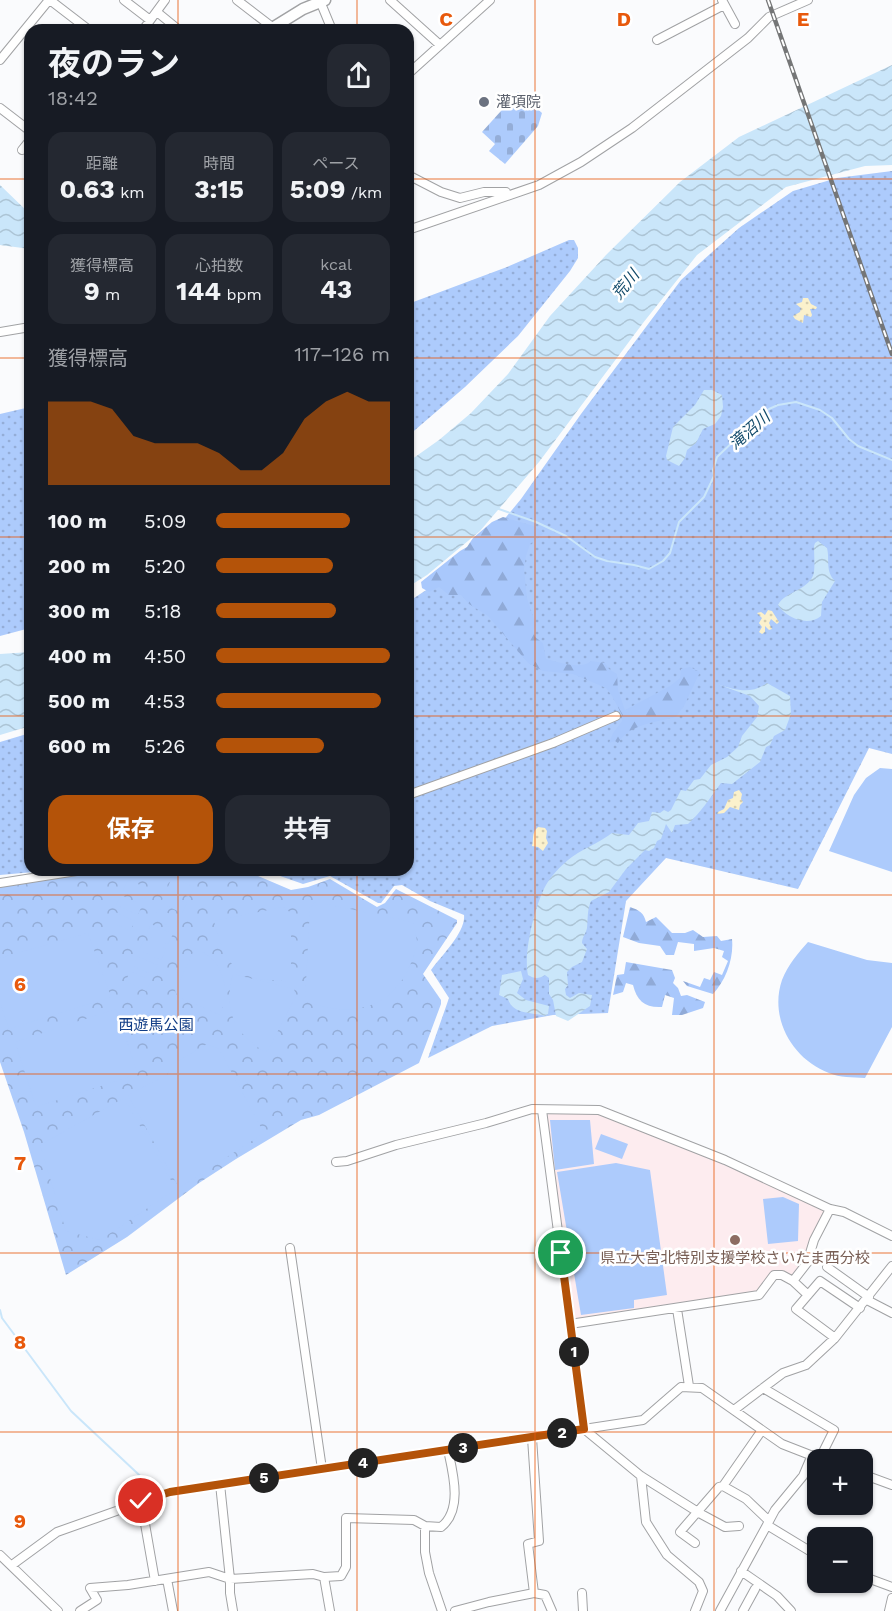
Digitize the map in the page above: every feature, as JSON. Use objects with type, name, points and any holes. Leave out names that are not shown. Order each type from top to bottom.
[{"type":"street","points":[[29,24],[49,0],[81,24]]},
{"type":"street","points":[[124,0],[150,20]]},
{"type":"street","points":[[147,24],[165,0]]},
{"type":"street","points":[[237,0],[267,24]]},
{"type":"street","points":[[280,24],[303,9],[323,0],[330,24]]},
{"type":"street","points":[[390,0],[440,45]]},
{"type":"street","points":[[414,69],[490,0]]},
{"type":"street","points":[[414,228],[539,185],[600,150],[748,38],[769,17],[808,0]]},
{"type":"street","points":[[657,40],[723,2],[735,24]]},
{"type":"street","points":[[156,12],[171,24]]},
{"type":"street","points":[[0,60],[24,31]]},
{"type":"street","points":[[0,108],[24,126]]},
{"type":"street","points":[[414,178],[441,192],[460,198],[484,192],[512,193]]},
{"type":"street","points":[[0,332],[24,328]]},
{"type":"street","points":[[414,793],[553,743],[616,716]]},
{"type":"street","points":[[0,883],[45,876]]},
{"type":"street","points":[[336,1162],[347,1161],[396,1145],[532,1109],[599,1110],[725,1160],[830,1209],[844,1212],[892,1236]]},
{"type":"street","points":[[542,1110],[584,1429],[641,1476],[698,1512],[725,1527],[739,1526]]},
{"type":"street","points":[[793,1281],[807,1263],[814,1240],[830,1209]]},
{"type":"street","points":[[290,1248],[322,1469]]},
{"type":"street","points":[[734,1410],[783,1373],[806,1365],[835,1338],[892,1266]]},
{"type":"street","points":[[827,1267],[892,1313]]},
{"type":"street","points":[[570,1324],[759,1295],[774,1275],[782,1275],[793,1281],[808,1295]]},
{"type":"street","points":[[835,1338],[796,1309],[820,1281],[860,1308]]},
{"type":"street","points":[[677,1309],[689,1386]]},
{"type":"street","points":[[12,1565],[57,1532],[170,1492],[643,1420],[681,1387],[702,1389],[782,1444],[807,1454]]},
{"type":"street","points":[[763,1388],[834,1430],[823,1449]]},
{"type":"street","points":[[695,1543],[680,1532],[719,1487],[723,1486],[762,1430]]},
{"type":"street","points":[[532,1438],[539,1541],[528,1544],[534,1593]]},
{"type":"street","points":[[80,1611],[96,1600],[90,1588],[128,1585],[209,1572],[230,1579],[313,1574],[324,1577],[342,1576],[346,1567],[346,1518],[414,1520],[425,1526],[441,1527],[446,1523],[452,1513],[454,1480],[448,1450]]},
{"type":"street","points":[[723,1610],[741,1571],[775,1510],[807,1471]]},
{"type":"street","points":[[641,1476],[646,1522],[668,1555],[699,1582],[703,1591],[697,1610]]},
{"type":"street","points":[[873,1478],[892,1485]]},
{"type":"street","points":[[220,1485],[233,1611]]},
{"type":"street","points":[[723,1486],[746,1499],[768,1523],[807,1549]]},
{"type":"street","points":[[141,1501],[155,1581]]},
{"type":"street","points":[[425,1526],[425,1552],[442,1611]]},
{"type":"street","points":[[0,1555],[58,1611]]},
{"type":"street","points":[[741,1571],[777,1596],[790,1611]]},
{"type":"street","points":[[324,1577],[330,1611]]},
{"type":"street","points":[[167,1579],[173,1611]]},
{"type":"street","points":[[873,1580],[892,1587]]},
{"type":"street","points":[[743,1611],[755,1589]]},
{"type":"street","points":[[456,1610],[534,1593],[545,1595],[552,1611]]},
{"type":"street","points":[[582,1593],[583,1611]]},
{"type":"street","points":[[889,1611],[892,1598]]},
{"type":"shaded area","points":[[553,1112],[603,1115],[701,1153],[827,1212],[806,1250],[807,1256],[792,1277],[781,1271],[758,1294],[574,1320],[545,1116]]},
{"type":"green space","points":[[518,92],[542,113],[538,126],[505,164],[489,151],[495,144],[482,132]]},
{"type":"green space","points":[[892,171],[892,754],[869,748],[798,889],[666,858],[626,901],[608,1013],[553,1015],[492,1026],[428,1058],[449,998],[431,970],[457,936],[464,922],[464,915],[430,901],[402,885],[394,886],[381,903],[378,903],[330,876],[414,876],[414,598],[443,579],[493,533],[521,499],[681,280],[739,228],[793,191],[837,178]]},
{"type":"green space","points":[[569,240],[574,240],[578,248],[578,258],[570,271],[518,336],[465,387],[414,431],[414,302],[507,267]]},
{"type":"green space","points":[[24,408],[24,630],[0,636],[0,414]]},
{"type":"green space","points":[[503,517],[534,526],[544,533],[530,544],[524,569],[527,598],[536,625],[533,631],[535,637],[543,643],[546,659],[576,665],[587,664],[591,661],[605,663],[617,674],[618,690],[625,710],[670,686],[680,678],[681,669],[690,667],[700,672],[684,706],[676,717],[636,728],[618,743],[615,741],[609,743],[622,721],[622,715],[606,688],[573,674],[543,671],[528,663],[488,616],[469,604],[461,595],[449,595],[439,587],[429,592],[422,588],[421,582],[467,547],[473,538],[492,522]]},
{"type":"green space","points":[[24,735],[24,873],[0,875],[0,742]]},
{"type":"green space","points":[[880,768],[892,769],[892,872],[829,851],[854,795],[866,778]]},
{"type":"green space","name":"西遊馬公園","points":[[68,876],[258,876],[291,890],[330,879],[377,907],[385,903],[396,889],[457,920],[457,923],[423,974],[441,1000],[441,1004],[419,1063],[319,1115],[301,1120],[236,1159],[199,1183],[127,1237],[66,1275],[24,1132],[0,1062],[0,886]]},
{"type":"green space","points":[[280,876],[330,876],[303,884]]},
{"type":"green space","points":[[172,877],[194,887],[189,897],[168,887]]},
{"type":"green space","points":[[128,880],[150,889],[145,899],[123,890]]},
{"type":"green space","points":[[165,893],[187,903],[182,913],[161,903]]},
{"type":"green space","points":[[121,895],[142,905],[138,915],[116,905]]},
{"type":"green space","points":[[316,902],[413,922],[417,941],[414,957],[398,986],[387,996],[363,1008],[349,1009],[335,1009],[305,1001],[310,907]]},
{"type":"green space","points":[[283,907],[291,913],[291,982],[258,979],[241,972],[225,953],[214,921]]},
{"type":"green space","points":[[630,907],[641,912],[646,922],[656,917],[672,933],[685,933],[693,930],[703,937],[717,936],[721,941],[732,939],[732,954],[728,968],[713,994],[687,986],[683,981],[700,987],[704,978],[710,980],[714,972],[722,975],[728,961],[722,957],[724,951],[714,948],[694,951],[694,944],[678,942],[674,955],[666,955],[660,946],[639,943],[623,937]]},
{"type":"green space","points":[[158,909],[180,918],[175,929],[154,919]]},
{"type":"green space","points":[[113,911],[135,921],[130,931],[109,921]]},
{"type":"green space","points":[[151,924],[173,934],[168,944],[146,935]]},
{"type":"green space","points":[[88,933],[111,997],[9,1029],[0,1002],[0,958]]},
{"type":"green space","points":[[144,940],[166,949],[161,960],[139,950]]},
{"type":"green space","points":[[808,942],[867,960],[892,963],[892,1027],[865,1078],[837,1076],[816,1067],[794,1047],[781,1022],[779,994],[782,980],[787,969]]},
{"type":"green space","points":[[195,948],[212,960],[222,976],[225,995],[220,1015],[178,997],[175,991]]},
{"type":"green space","points":[[137,956],[158,965],[153,975],[133,966]]},
{"type":"green space","points":[[626,962],[672,970],[675,978],[673,983],[681,996],[687,995],[705,1002],[703,1008],[682,1015],[672,1015],[674,998],[665,995],[662,1007],[646,1005],[639,999],[633,985],[626,983],[623,992],[613,995],[617,975],[624,974]]},
{"type":"green space","points":[[130,971],[151,981],[146,991],[126,981]]},
{"type":"green space","points":[[233,974],[294,989],[296,996],[265,1052],[246,1037],[234,1019],[229,999]]},
{"type":"green space","points":[[116,1009],[138,1074],[36,1107],[15,1042]]},
{"type":"green space","points":[[207,1044],[219,1049],[264,1133],[179,1188],[128,1095],[167,1075],[171,1065]]},
{"type":"green space","points":[[124,1098],[176,1189],[100,1240],[66,1231],[40,1145]]},
{"type":"green space","points":[[550,1120],[590,1120],[594,1164],[555,1170]]},
{"type":"green space","points":[[601,1134],[628,1144],[622,1159],[595,1149]]},
{"type":"green space","points":[[616,1163],[650,1170],[667,1295],[634,1300],[634,1308],[581,1315],[557,1172]]},
{"type":"green space","points":[[783,1197],[799,1204],[798,1241],[768,1244],[763,1199]]},
{"type":"sand","points":[[803,298],[808,298],[811,304],[817,307],[810,309],[811,317],[804,315],[803,323],[793,316],[800,312],[801,308],[796,304],[802,302]]},
{"type":"sand","points":[[768,610],[772,611],[779,622],[777,624],[771,619],[769,623],[772,629],[769,630],[765,626],[765,632],[762,634],[759,632],[762,627],[759,623],[762,618],[757,613],[761,612],[765,615]]},
{"type":"sand","points":[[739,790],[743,802],[739,810],[730,807],[724,813],[717,814],[724,809],[728,800],[733,798],[734,792]]},
{"type":"sand","points":[[538,827],[545,828],[547,831],[548,843],[543,851],[532,846]]},
{"type":"water","name":"荒川","points":[[892,65],[892,165],[865,166],[786,187],[697,255],[539,462],[480,531],[414,583],[414,458],[471,413],[508,374],[550,316],[606,255],[680,182],[739,137]]},
{"type":"water","points":[[0,185],[24,208],[24,248],[0,245]]},
{"type":"water","points":[[704,390],[712,390],[722,395],[721,416],[715,424],[703,429],[696,443],[687,450],[679,466],[667,460],[666,456],[673,427],[695,405]]},
{"type":"water","points":[[818,541],[827,548],[829,569],[835,581],[822,602],[821,616],[810,621],[798,620],[786,614],[778,605],[786,596],[803,587],[812,578],[814,546]]},
{"type":"water","points":[[24,652],[24,728],[0,735],[0,654]]},
{"type":"water","points":[[767,683],[790,696],[791,714],[785,730],[774,736],[770,745],[766,747],[760,762],[732,784],[721,783],[688,824],[675,825],[672,833],[666,824],[661,839],[657,841],[654,848],[649,851],[645,850],[626,869],[609,892],[591,901],[587,928],[582,941],[587,949],[582,962],[567,972],[568,985],[565,989],[566,995],[570,998],[579,993],[592,995],[590,1006],[568,1021],[556,1016],[553,1000],[549,994],[549,978],[545,975],[536,978],[528,975],[527,966],[534,916],[548,882],[573,856],[612,833],[629,835],[638,823],[649,821],[652,812],[660,813],[664,810],[668,812],[671,810],[681,790],[686,791],[694,780],[700,779],[711,765],[727,757],[738,747],[742,736],[757,717],[759,706],[750,696],[717,684],[749,690]]},
{"type":"water","points":[[521,971],[523,979],[517,993],[526,1000],[549,1006],[548,1014],[545,1016],[518,1010],[510,1004],[508,999],[499,995],[502,975]]},
{"type":"waterway","name":"滝沼川","points":[[496,508],[536,522],[566,536],[595,557],[649,569],[663,561],[670,553],[679,522],[704,497],[714,476],[713,470],[717,457],[769,409],[796,402],[820,410],[832,418],[849,439],[858,446],[892,460]]},
{"type":"waterway","points":[[0,1310],[2,1318],[71,1411],[152,1487]]},
{"type":"railway","points":[[768,0],[892,354]]},
{"type":"place","name":"灌項院","points":[[484,102]]},
{"type":"place","name":"県立大宮北特別支援学校さいたま西分校","points":[[735,1240]]},
{"type":"route","points":[[141,1501],[170,1492],[584,1429],[561,1253]]}]
